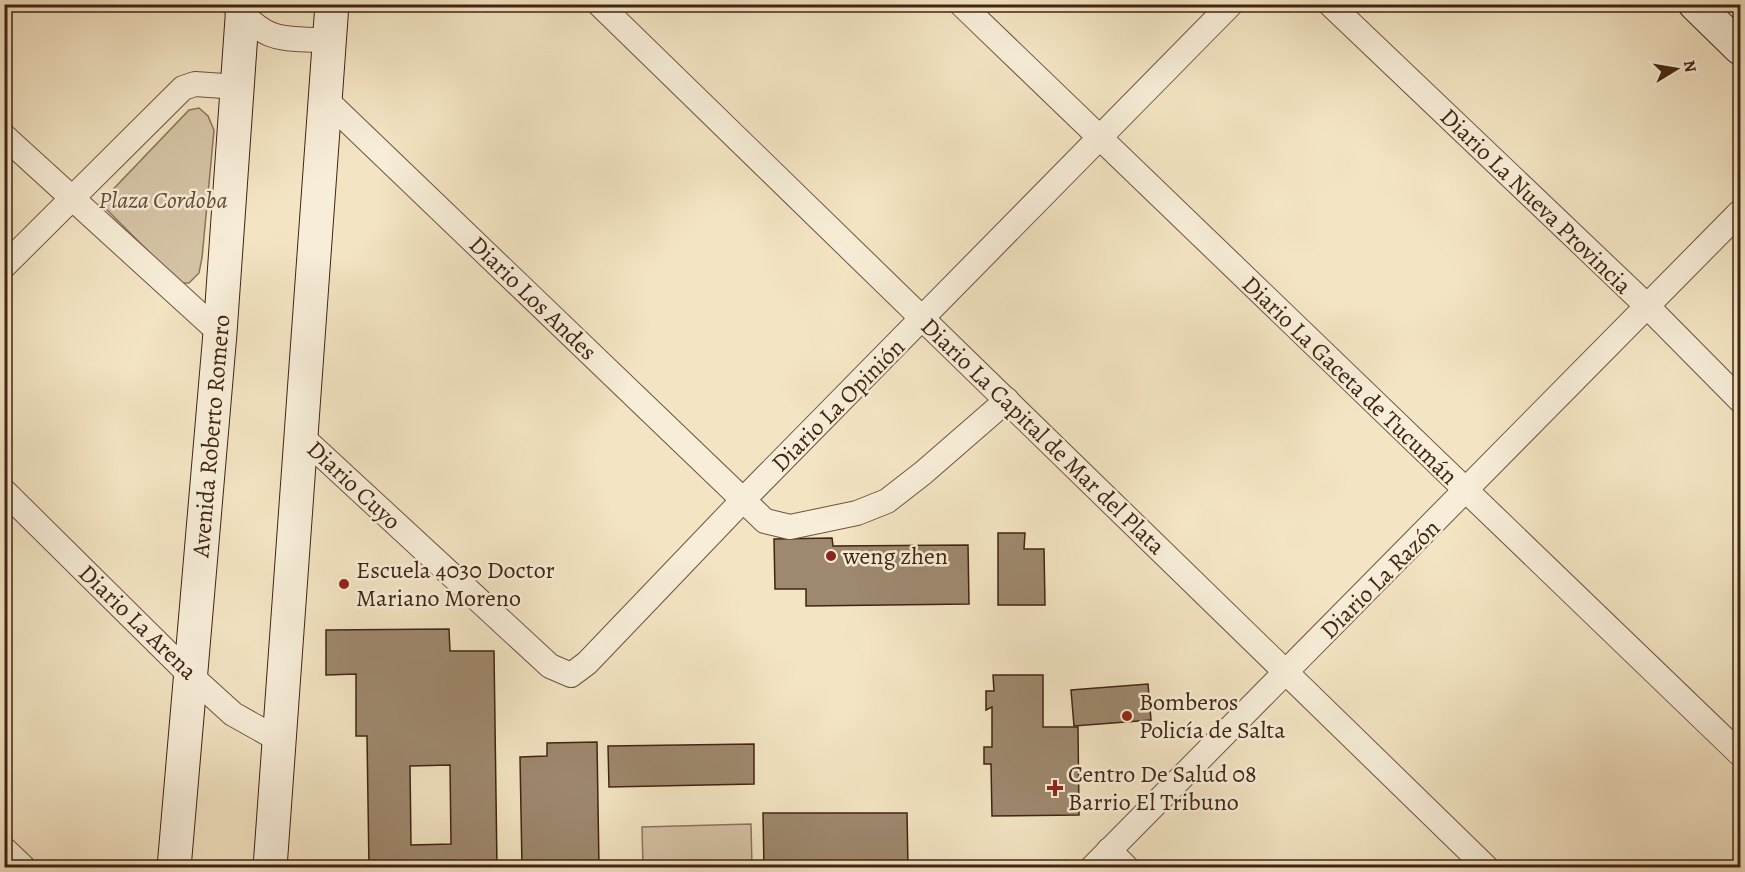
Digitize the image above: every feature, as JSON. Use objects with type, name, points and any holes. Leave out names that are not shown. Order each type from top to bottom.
[{"type":"main road","points":[[270,867],[281,741],[323,97],[332,4]]},
{"type":"main road","points":[[1695,4],[1740,48]]},
{"type":"main road","name":"Avenida Roberto Romero","points":[[174,867],[220,333],[238,87],[239,8]]},
{"type":"street","name":"Diario La Capital de Mar del Plata","points":[[599,4],[1487,867]]},
{"type":"street","name":"Diario La Gaceta de Tucumán","points":[[961,4],[1740,754]]},
{"type":"street","name":"Diario La Opinión","points":[[570,675],[587,663],[1231,4]]},
{"type":"street","name":"Diario La Nueva Provincia","points":[[1330,4],[1646,305],[1740,400]]},
{"type":"street","points":[[239,8],[270,37],[328,41]]},
{"type":"street","points":[[4,266],[183,88],[195,84],[238,87]]},
{"type":"street","name":"Diario Los Andes","points":[[323,97],[765,521],[790,527],[857,513],[886,501],[923,473],[1007,400]]},
{"type":"street","points":[[4,136],[70,199],[220,333]]},
{"type":"street","name":"Diario La Razón","points":[[1092,867],[1288,673],[1646,305],[1740,212]]},
{"type":"street","name":"Diario Cuyo","points":[[300,435],[550,666],[570,675]]},
{"type":"street","name":"Diario La Arena","points":[[4,491],[190,675],[233,714],[281,741]]},
{"type":"street","points":[[4,849],[24,867]]},
{"type":"street","points":[[1109,850],[1127,867]]},
{"type":"green space","name":"Plaza Cordoba","points":[[199,108],[208,116],[214,130],[202,258],[199,273],[189,283],[180,283],[100,203],[189,110]]},
{"type":"green space","points":[[751,824],[752,867],[643,867],[642,827]]},
{"type":"building","points":[[998,533],[1025,533],[1024,549],[1044,549],[1045,605],[998,605]]},
{"type":"building","points":[[832,538],[833,546],[968,545],[969,604],[806,606],[806,589],[775,589],[774,539]]},
{"type":"building","points":[[449,629],[450,651],[494,651],[497,868],[369,868],[367,736],[356,736],[356,674],[326,675],[326,630]],"holes":[[[450,765],[451,844],[411,845],[410,766]]]},
{"type":"building","points":[[993,675],[1043,675],[1043,727],[1078,727],[1079,815],[992,816],[991,764],[984,764],[984,747],[992,747],[992,707],[986,710],[986,691],[994,691]]},
{"type":"building","points":[[1148,684],[1151,720],[1074,726],[1071,690]]},
{"type":"building","points":[[597,742],[599,867],[522,868],[520,757],[547,756],[547,743]]},
{"type":"building","points":[[754,744],[754,784],[609,787],[608,746]]},
{"type":"building","points":[[763,813],[907,813],[908,868],[764,868]]},
{"type":"place","name":"weng zhen","points":[[831,556]]},
{"type":"place","name":"Escuela 4030 Doctor Mariano Moreno","points":[[344,584]]},
{"type":"place","name":"Bomberos Policía de Salta","points":[[1127,716]]},
{"type":"place","name":"Centro De Salud 08 Barrio El Tribuno","points":[[1055,788]]}]
